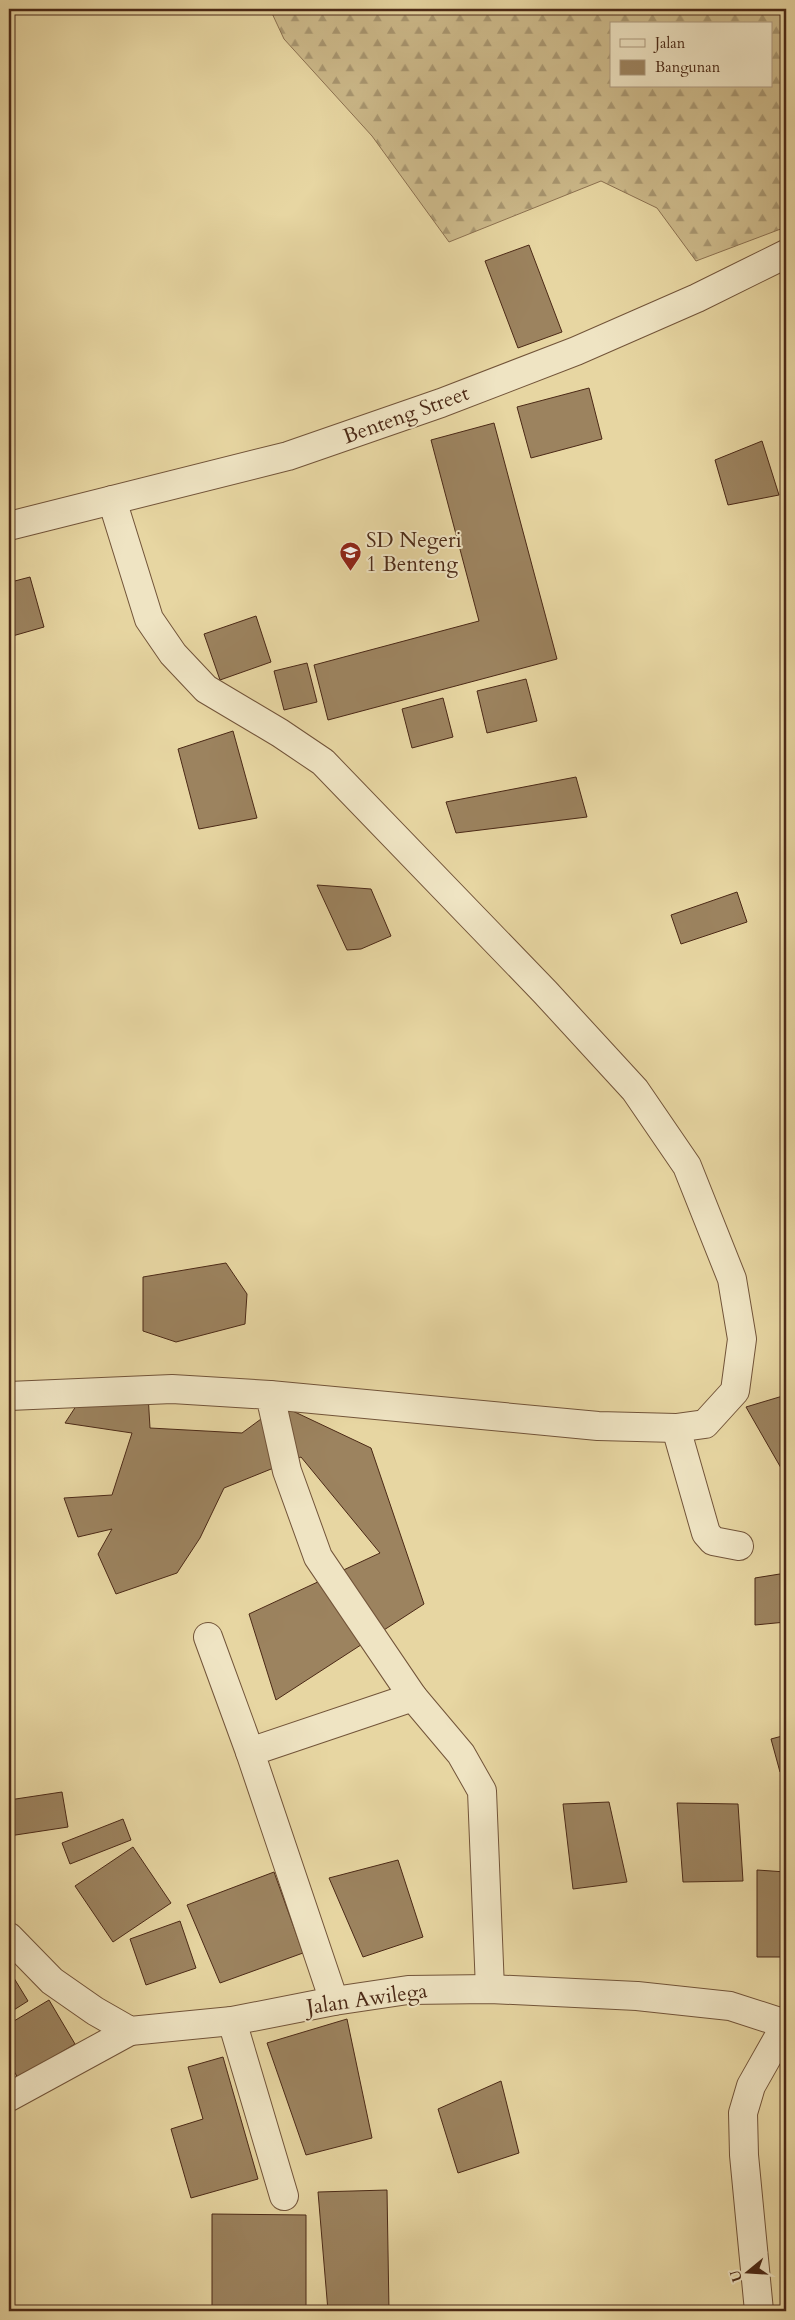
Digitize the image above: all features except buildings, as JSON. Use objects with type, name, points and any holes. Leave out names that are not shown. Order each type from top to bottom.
[{"type":"street","name":"Benteng Street","points":[[9,526],[288,456],[442,403],[576,351],[696,298],[786,254]]},
{"type":"street","points":[[9,1396],[172,1389],[270,1394],[598,1426],[676,1428],[705,1424],[735,1391],[742,1339],[732,1279],[687,1166],[635,1090],[538,985],[323,762],[280,733],[206,689],[173,654],[149,619],[112,500]]},
{"type":"street","points":[[270,1394],[287,1471],[318,1558],[413,1698],[461,1754],[482,1791],[490,1989]]},
{"type":"street","points":[[676,1428],[706,1533],[713,1541],[739,1546]]},
{"type":"street","points":[[208,1637],[250,1752],[334,2001]]},
{"type":"street","points":[[250,1752],[413,1698]]},
{"type":"street","points":[[9,1937],[52,1981],[95,2011],[130,2031]]},
{"type":"street","name":"Jalan Awilega","points":[[130,2031],[232,2021],[334,2001],[408,1990],[490,1989],[637,1996],[720,2005],[786,2024]]},
{"type":"street","points":[[232,2021],[284,2196]]},
{"type":"street","points":[[759,2311],[744,2155],[743,2113],[750,2086],[786,2024]]},
{"type":"street","points":[[9,2097],[130,2031]]},
{"type":"green space","points":[[270,9],[786,9],[786,227],[696,261],[657,208],[601,181],[449,242],[372,136],[284,39]]},
{"type":"place","name":"SD Negeri 1 Benteng","points":[[350,571]]}]
